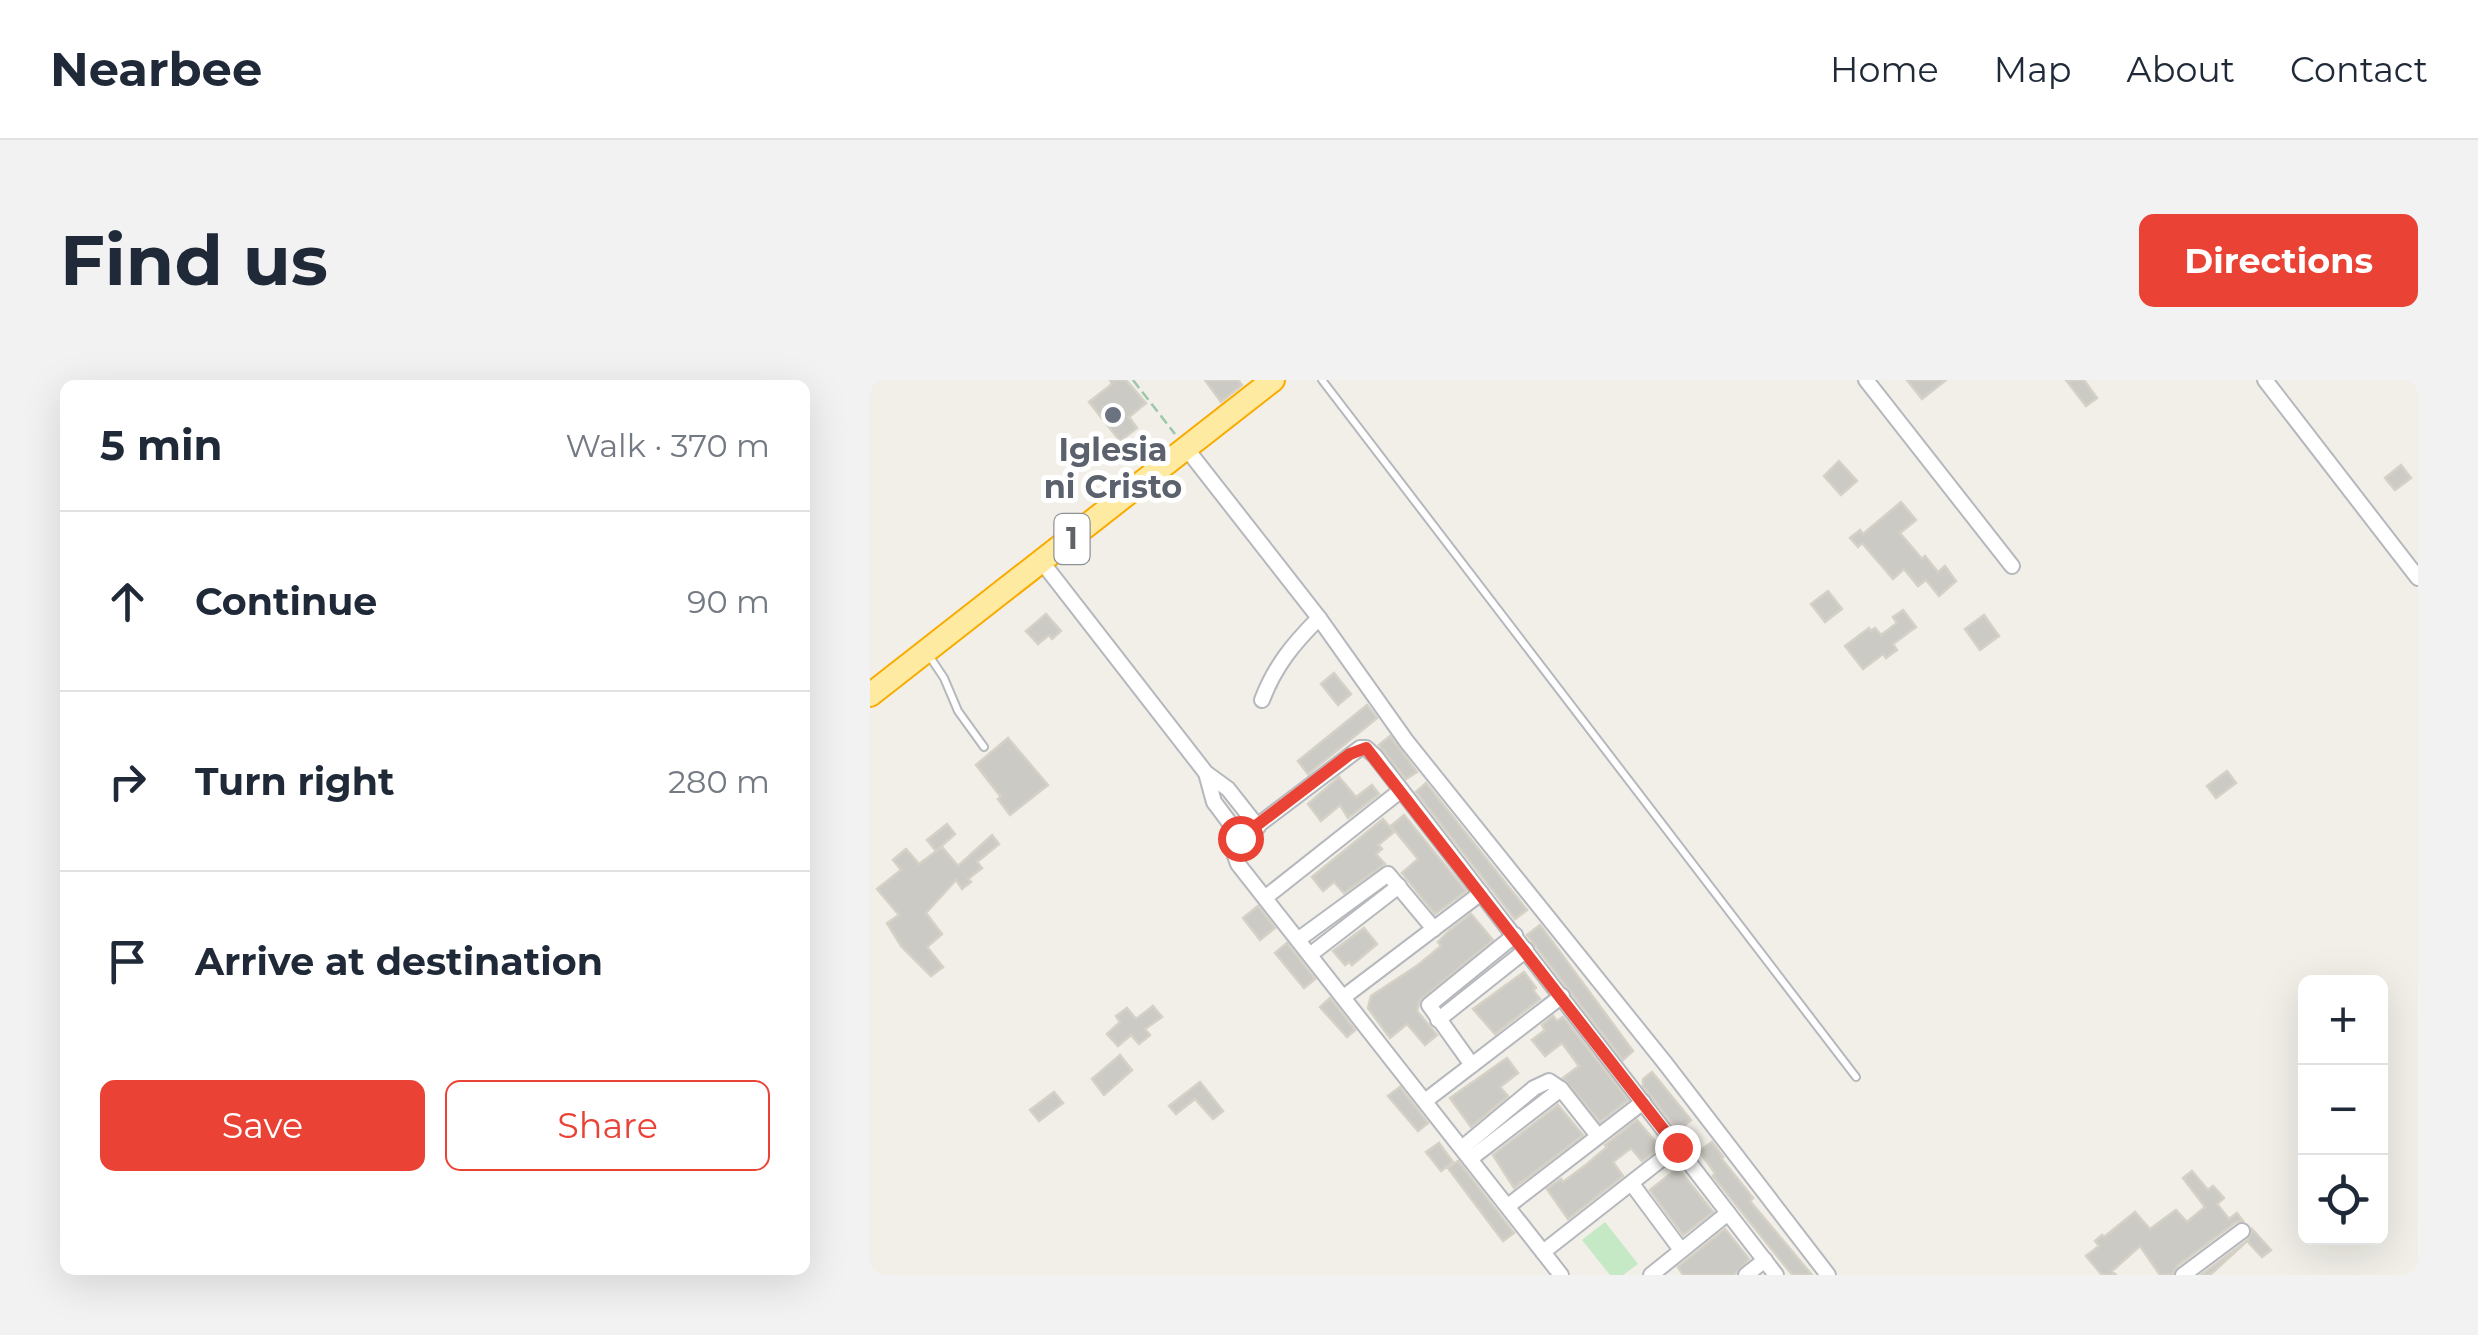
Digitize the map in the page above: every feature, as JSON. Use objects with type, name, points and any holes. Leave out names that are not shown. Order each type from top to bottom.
[{"type":"highway","name":"1","points":[[870,696],[1186,448],[1260,384]]},
{"type":"street","points":[[1866,380],[2012,566]]},
{"type":"street","points":[[2265,380],[2418,578]]},
{"type":"street","points":[[1186,448],[1318,618],[1407,742],[1665,1063],[1828,1275]]},
{"type":"street","points":[[1042,562],[1206,773],[1232,794],[1258,826]]},
{"type":"street","points":[[1262,700],[1273,671],[1287,650],[1318,618]]},
{"type":"street","points":[[1562,1275],[1238,864],[1233,850],[1240,838],[1360,748],[1375,756],[1776,1275]]},
{"type":"street","points":[[1206,773],[1214,802],[1240,838]]},
{"type":"street","points":[[1266,897],[1400,792]]},
{"type":"street","points":[[1299,939],[1388,874],[1434,929]]},
{"type":"street","points":[[1311,954],[1400,886]]},
{"type":"street","points":[[1345,996],[1481,893]]},
{"type":"street","points":[[1472,1065],[1429,1007],[1430,1003],[1515,935]]},
{"type":"street","points":[[1438,1020],[1526,950]]},
{"type":"street","points":[[1425,1101],[1562,996]]},
{"type":"street","points":[[1466,1154],[1561,1089],[1598,1136]]},
{"type":"street","points":[[1508,1206],[1643,1102]]},
{"type":"street","points":[[1543,1252],[1677,1147]]},
{"type":"street","points":[[1632,1184],[1681,1250]]},
{"type":"street","points":[[1650,1275],[1728,1213]]},
{"type":"street","points":[[2183,1275],[2242,1232]]},
{"type":"street","points":[[1746,1275],[1765,1260]]},
{"type":"lane","points":[[1322,380],[1856,1077]]},
{"type":"lane","points":[[926,652],[944,678],[958,711],[984,748]]},
{"type":"path","points":[[1133,380],[1186,448]]},
{"type":"green space","points":[[1605,1222],[1638,1264],[1623,1275],[1610,1275],[1582,1240]]},
{"type":"building","points":[[1110,380],[1126,380],[1146,403],[1129,417],[1137,428],[1120,441],[1089,402],[1112,384]]},
{"type":"building","points":[[1205,380],[1238,380],[1242,385],[1221,402]]},
{"type":"building","points":[[1907,380],[1946,380],[1922,399]]},
{"type":"building","points":[[2066,380],[2084,380],[2097,398],[2086,406]]},
{"type":"building","points":[[1839,461],[1857,481],[1841,495],[1824,476]]},
{"type":"building","points":[[2401,465],[2411,478],[2395,490],[2385,478]]},
{"type":"building","points":[[1901,502],[1916,520],[1900,533],[1922,559],[1925,556],[1938,572],[1945,566],[1956,581],[1939,596],[1926,580],[1918,586],[1904,569],[1893,579],[1862,543],[1858,547],[1850,538],[1860,530],[1863,534]]},
{"type":"building","points":[[1828,591],[1842,609],[1825,622],[1811,604]]},
{"type":"building","points":[[1903,610],[1916,627],[1893,644],[1897,650],[1886,658],[1883,654],[1863,669],[1845,646],[1869,628],[1875,628],[1881,635],[1897,623],[1893,617]]},
{"type":"building","points":[[1046,614],[1061,631],[1038,644],[1026,631]]},
{"type":"building","points":[[1984,615],[1999,636],[1980,650],[1965,629]]},
{"type":"building","points":[[1334,673],[1351,694],[1338,705],[1321,684]]},
{"type":"building","points":[[1367,705],[1377,718],[1308,774],[1298,761]]},
{"type":"building","points":[[1390,736],[1417,772],[1406,779],[1379,745]]},
{"type":"building","points":[[1008,738],[1048,785],[1010,815],[976,765]]},
{"type":"building","points":[[2227,771],[2236,783],[2216,798],[2207,786]]},
{"type":"building","points":[[1339,777],[1356,797],[1372,785],[1379,794],[1348,818],[1340,805],[1321,821],[1308,804]]},
{"type":"building","points":[[1426,783],[1527,910],[1515,919],[1416,792]]},
{"type":"building","points":[[1404,815],[1466,891],[1435,914],[1402,873],[1418,859],[1391,826]]},
{"type":"building","points":[[1383,819],[1394,832],[1378,845],[1382,849],[1376,854],[1385,864],[1344,893],[1334,882],[1323,891],[1312,877]]},
{"type":"building","points":[[947,824],[955,834],[936,851],[927,840]]},
{"type":"building","points":[[992,835],[999,844],[977,862],[982,868],[968,879],[971,882],[962,889],[956,880],[926,913],[942,934],[927,947],[943,967],[931,976],[901,946],[887,923],[899,915],[877,889],[901,870],[893,860],[906,849],[919,864],[942,847],[958,866]]},
{"type":"building","points":[[1258,906],[1275,928],[1260,940],[1243,918]]},
{"type":"building","points":[[1471,914],[1493,940],[1420,1000],[1417,1011],[1437,1035],[1425,1045],[1407,1024],[1390,1038],[1368,1008],[1371,996],[1418,965],[1441,946],[1438,942],[1449,931]]},
{"type":"building","points":[[1540,925],[1633,1051],[1623,1060],[1527,935]]},
{"type":"building","points":[[1364,928],[1377,944],[1352,965],[1345,965],[1333,951]]},
{"type":"building","points":[[1287,943],[1315,979],[1304,988],[1275,953]]},
{"type":"building","points":[[1524,972],[1540,999],[1495,1034],[1473,1009]]},
{"type":"building","points":[[1330,998],[1355,1030],[1347,1037],[1320,1007]]},
{"type":"building","points":[[1153,1006],[1162,1017],[1145,1029],[1150,1035],[1139,1044],[1131,1035],[1118,1046],[1107,1034],[1120,1022],[1116,1016],[1127,1008],[1136,1019]]},
{"type":"building","points":[[1553,1016],[1557,1021],[1563,1017],[1628,1100],[1600,1122],[1563,1078],[1579,1066],[1562,1043],[1545,1056],[1532,1040],[1545,1030],[1542,1025]]},
{"type":"building","points":[[1120,1055],[1132,1070],[1104,1095],[1092,1079]]},
{"type":"building","points":[[1507,1058],[1518,1073],[1500,1087],[1508,1096],[1471,1127],[1450,1098]]},
{"type":"building","points":[[1652,1072],[1691,1120],[1678,1131],[1643,1086],[1643,1079]]},
{"type":"building","points":[[1200,1082],[1223,1111],[1213,1119],[1195,1099],[1176,1114],[1169,1106]]},
{"type":"building","points":[[1400,1087],[1428,1123],[1418,1131],[1388,1096]]},
{"type":"building","points":[[1054,1092],[1063,1103],[1039,1121],[1030,1110]]},
{"type":"building","points":[[1558,1105],[1583,1135],[1514,1188],[1493,1155]]},
{"type":"building","points":[[1637,1120],[1660,1147],[1642,1161],[1631,1148],[1613,1162],[1623,1176],[1568,1219],[1547,1189],[1587,1164]]},
{"type":"building","points":[[1712,1142],[1753,1198],[1750,1201],[1812,1275],[1793,1275],[1713,1176],[1715,1173],[1699,1151]]},
{"type":"building","points":[[1439,1143],[1453,1162],[1441,1171],[1426,1152]]},
{"type":"building","points":[[1458,1161],[1514,1233],[1503,1241],[1448,1168]]},
{"type":"building","points":[[1678,1168],[1713,1212],[1683,1235],[1650,1190]]},
{"type":"building","points":[[2192,1171],[2208,1190],[2213,1186],[2224,1198],[2217,1204],[2229,1219],[2237,1213],[2243,1221],[2236,1222],[2177,1266],[2172,1275],[2160,1275],[2140,1246],[2112,1271],[2116,1275],[2102,1275],[2086,1256],[2099,1246],[2095,1241],[2135,1212],[2150,1229],[2176,1210],[2187,1222],[2205,1207],[2183,1178]]},
{"type":"building","points":[[1725,1229],[1749,1259],[1734,1275],[1683,1275],[1678,1267]]},
{"type":"building","points":[[2252,1229],[2271,1250],[2262,1257],[2247,1241],[2210,1275],[2201,1275],[2248,1240]]},
{"type":"place","name":"Iglesia ni Cristo","points":[[1113,415]]},
{"type":"route","points":[[1240,838],[1350,754],[1366,748],[1677,1147]]}]
